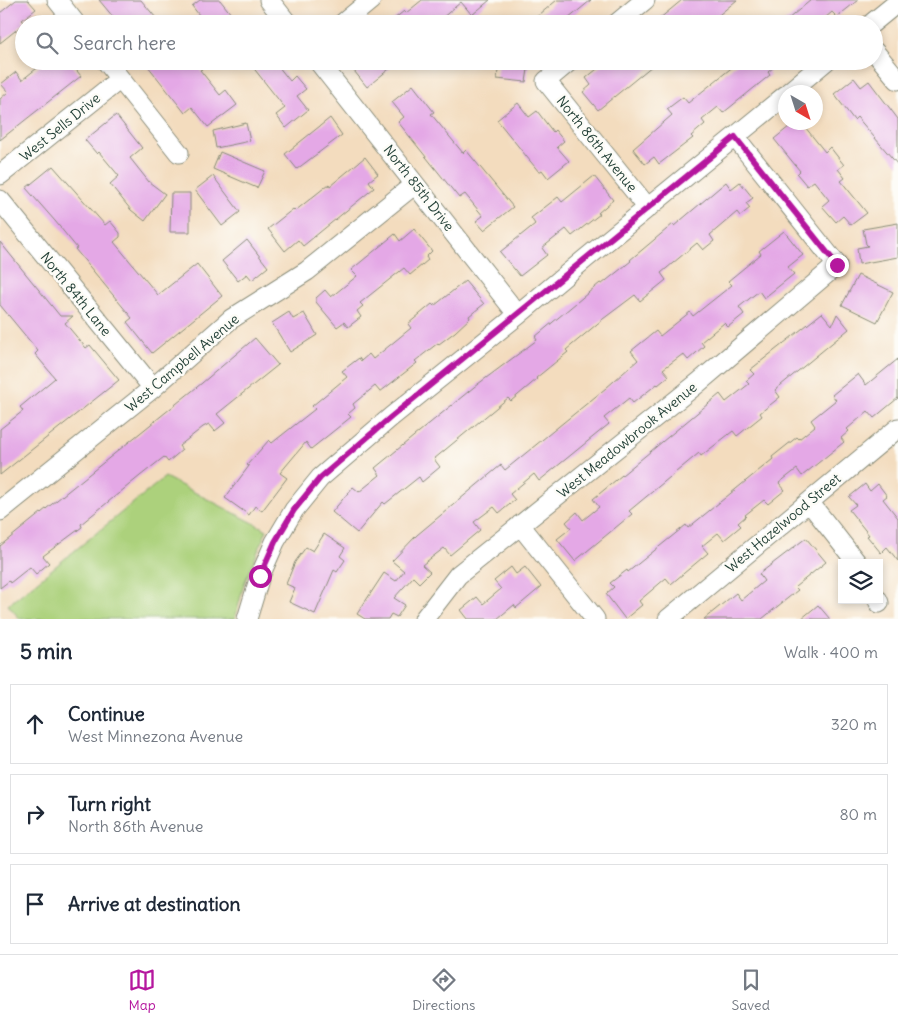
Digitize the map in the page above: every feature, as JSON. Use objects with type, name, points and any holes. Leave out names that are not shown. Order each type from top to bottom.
[{"type":"street","points":[[57,0],[69,15]]},
{"type":"street","points":[[269,0],[281,15]]},
{"type":"street","points":[[353,15],[371,0]]},
{"type":"street","points":[[626,15],[644,0]]},
{"type":"street","points":[[883,15],[898,2]]},
{"type":"street","points":[[883,62],[898,80]]},
{"type":"street","points":[[113,70],[179,153]]},
{"type":"street","name":"North 85th Drive","points":[[325,70],[518,315]]},
{"type":"street","name":"North 86th Avenue","points":[[559,70],[546,81],[648,208]]},
{"type":"street","points":[[797,85],[815,70]]},
{"type":"street","name":"West Sells Drive","points":[[0,174],[120,78]]},
{"type":"street","points":[[247,619],[260,576],[275,542],[294,510],[320,478],[391,417],[778,102]]},
{"type":"street","name":"West Meadowbrook Avenue","points":[[424,619],[458,575],[698,383],[837,265],[735,137]]},
{"type":"street","name":"West Campbell Avenue","points":[[0,511],[152,388],[231,319],[307,271],[415,184]]},
{"type":"street","name":"North 84th Lane","points":[[0,200],[152,388]]},
{"type":"street","name":"West Hazelwood Street","points":[[668,619],[898,428]]},
{"type":"street","points":[[809,502],[854,559]]},
{"type":"street","points":[[520,525],[595,619]]},
{"type":"green space","points":[[165,477],[267,530],[244,584],[235,619],[20,619],[8,605]]},
{"type":"building","points":[[16,0],[28,0],[36,9],[28,15],[15,15],[15,31],[0,43],[0,13]]},
{"type":"building","points":[[99,0],[141,0],[154,15],[112,15]]},
{"type":"building","points":[[200,0],[220,0],[232,15],[199,15],[192,6]]},
{"type":"building","points":[[422,0],[490,0],[472,15],[461,2],[446,15],[399,15],[404,11],[406,13]]},
{"type":"building","points":[[557,0],[591,0],[573,15],[539,15]]},
{"type":"building","points":[[682,0],[737,0],[719,15],[664,15]]},
{"type":"building","points":[[811,0],[858,0],[839,15],[835,15],[832,12],[828,15],[793,15]]},
{"type":"building","points":[[35,70],[76,70],[81,76],[0,140],[0,99],[8,92],[1,84],[16,72],[22,80]]},
{"type":"building","points":[[151,70],[200,70],[220,95],[226,90],[237,105],[208,127],[192,107],[185,113]]},
{"type":"building","points":[[255,70],[281,70],[290,81],[295,76],[306,89],[297,96],[308,110],[286,128],[276,115],[285,108]]},
{"type":"building","points":[[353,70],[388,70],[367,87]]},
{"type":"building","points":[[498,70],[528,70],[526,82],[497,79]]},
{"type":"building","points":[[596,70],[647,70],[598,110],[583,92],[591,85],[586,78]]},
{"type":"building","points":[[729,70],[770,70],[768,72],[770,75],[723,113],[718,107],[702,120],[705,124],[691,136],[693,138],[659,164],[654,157],[645,164],[633,149],[672,115],[667,109],[683,97],[688,103]]},
{"type":"building","points":[[854,78],[861,87],[869,81],[898,119],[898,165],[857,117],[854,120],[834,94]]},
{"type":"building","points":[[413,85],[434,112],[431,114],[463,153],[466,150],[513,207],[484,230],[476,221],[483,216],[465,194],[459,198],[398,122],[404,117],[392,102]]},
{"type":"building","points":[[518,103],[529,117],[537,111],[553,132],[555,130],[564,141],[557,147],[569,161],[548,178],[542,170],[539,172],[497,120]]},
{"type":"building","points":[[116,115],[142,148],[130,158],[149,182],[165,194],[145,221],[131,210],[110,184],[119,176],[99,152],[97,154],[85,140]]},
{"type":"building","points":[[330,118],[342,135],[297,169],[285,154]]},
{"type":"building","points":[[246,123],[250,141],[216,148],[213,131]]},
{"type":"building","points":[[785,130],[807,130],[825,152],[830,147],[844,165],[838,169],[845,178],[841,181],[867,213],[851,225],[843,216],[836,222],[822,206],[829,200],[814,181],[807,186],[797,174],[800,171],[774,139]]},
{"type":"building","points":[[220,152],[265,171],[257,188],[213,169]]},
{"type":"building","points":[[365,157],[378,174],[369,181],[374,188],[303,246],[298,240],[285,251],[268,229],[293,209],[295,211],[329,184],[330,186]]},
{"type":"building","points":[[53,166],[105,225],[110,221],[120,233],[120,237],[114,242],[158,295],[197,264],[222,296],[152,353],[127,322],[132,318],[75,249],[77,248],[55,221],[26,188]]},
{"type":"building","points":[[213,176],[240,212],[222,226],[195,190]]},
{"type":"building","points":[[594,176],[613,200],[598,213],[600,214],[572,236],[566,229],[542,248],[547,255],[520,276],[500,252],[535,224],[531,218],[558,197],[562,202]]},
{"type":"building","points":[[726,182],[731,189],[740,182],[753,198],[746,203],[750,208],[740,216],[737,212],[710,235],[714,241],[703,250],[697,243],[661,273],[666,280],[640,301],[635,295],[603,319],[511,401],[508,398],[434,459],[440,467],[422,482],[419,477],[385,504],[383,502],[357,533],[332,512],[353,487],[359,492],[380,475],[375,468],[474,387],[537,340],[535,337]]},
{"type":"building","points":[[171,193],[190,193],[190,232],[170,232]]},
{"type":"building","points":[[898,223],[898,257],[859,264],[857,248],[868,246],[863,229]]},
{"type":"building","points":[[414,229],[432,251],[426,257],[428,260],[410,275],[404,268],[360,303],[363,306],[357,311],[361,317],[348,327],[344,322],[337,327],[316,302],[316,298],[325,290],[331,297],[357,276],[351,270],[395,234],[400,241]]},
{"type":"building","points":[[784,231],[803,255],[788,267],[794,274],[764,298],[759,291],[739,307],[744,314],[728,327],[724,323],[701,342],[704,346],[688,360],[683,354],[663,369],[669,376],[633,403],[629,398],[604,418],[609,424],[539,481],[534,474],[510,494],[515,500],[499,513],[494,507],[474,522],[480,530],[450,555],[444,548],[422,565],[430,572],[419,583],[413,577],[394,598],[405,605],[397,617],[391,614],[388,619],[365,619],[357,614],[384,573],[396,581],[404,571],[392,561],[417,535],[501,465],[505,470],[606,388],[638,360],[631,351],[656,331],[660,336],[690,312],[693,316],[732,285],[728,281],[761,254],[759,251]]},
{"type":"building","points":[[247,240],[268,267],[252,280],[247,274],[238,281],[222,261]]},
{"type":"building","points":[[0,242],[60,316],[73,316],[65,323],[86,348],[90,345],[119,380],[0,475],[0,429],[23,411],[20,407],[55,378],[35,354],[38,351],[0,305]]},
{"type":"building","points":[[858,275],[893,292],[877,322],[842,305]]},
{"type":"building","points":[[465,281],[484,304],[469,316],[470,318],[455,332],[415,361],[417,363],[380,392],[375,386],[353,404],[355,408],[348,414],[351,417],[311,449],[306,442],[280,473],[287,478],[262,511],[255,506],[249,515],[225,498],[249,466],[247,465],[269,440],[272,443],[315,409],[312,406],[347,377],[342,371],[359,358],[361,361],[369,354],[373,359],[411,328],[408,324],[432,304],[434,306]]},
{"type":"building","points":[[289,312],[293,319],[304,313],[317,335],[290,352],[272,323]]},
{"type":"building","points":[[822,313],[832,325],[837,314],[849,329],[775,390],[780,397],[760,413],[762,416],[737,436],[733,431],[701,456],[699,453],[629,511],[632,514],[575,561],[557,539],[571,528],[566,522],[577,512],[583,520],[599,507],[593,499],[720,394],[726,402],[749,384],[746,381],[754,374],[750,370]]},
{"type":"building","points":[[255,338],[278,365],[217,414],[225,423],[215,431],[209,424],[203,427],[179,446],[182,450],[168,462],[164,457],[140,476],[81,524],[82,527],[43,556],[49,563],[36,574],[30,567],[10,583],[9,581],[0,588],[0,546]]},
{"type":"building","points":[[898,359],[898,398],[874,418],[868,411],[847,429],[849,431],[841,438],[844,442],[802,476],[797,469],[779,483],[785,490],[768,504],[764,500],[745,515],[738,523],[741,526],[724,540],[718,533],[702,546],[708,553],[671,584],[666,578],[639,601],[642,605],[625,619],[606,594],[614,587],[610,583],[627,570],[628,572],[686,525],[688,528],[773,459],[772,457],[797,437],[799,439],[815,426],[811,420],[836,400],[832,395],[858,374],[866,385]]},
{"type":"building","points":[[865,484],[870,491],[878,484],[887,496],[883,499],[898,518],[898,561],[887,547],[881,553],[849,510],[856,505],[849,497]]},
{"type":"building","points":[[324,534],[345,548],[340,556],[345,560],[337,572],[334,570],[315,614],[289,602],[295,588],[286,584],[295,562],[306,547],[313,551]]},
{"type":"building","points":[[806,538],[826,562],[795,587],[798,590],[762,619],[704,619],[736,593],[741,600],[764,581],[759,574]]},
{"type":"building","points":[[511,567],[516,574],[525,567],[541,587],[516,608],[514,605],[497,619],[468,619],[461,610],[477,597],[483,604],[501,589],[494,581]]},
{"type":"building","points":[[818,605],[830,619],[801,619]]},
{"type":"route","points":[[260,576],[275,542],[294,510],[320,478],[391,417],[735,137],[837,265]]}]
